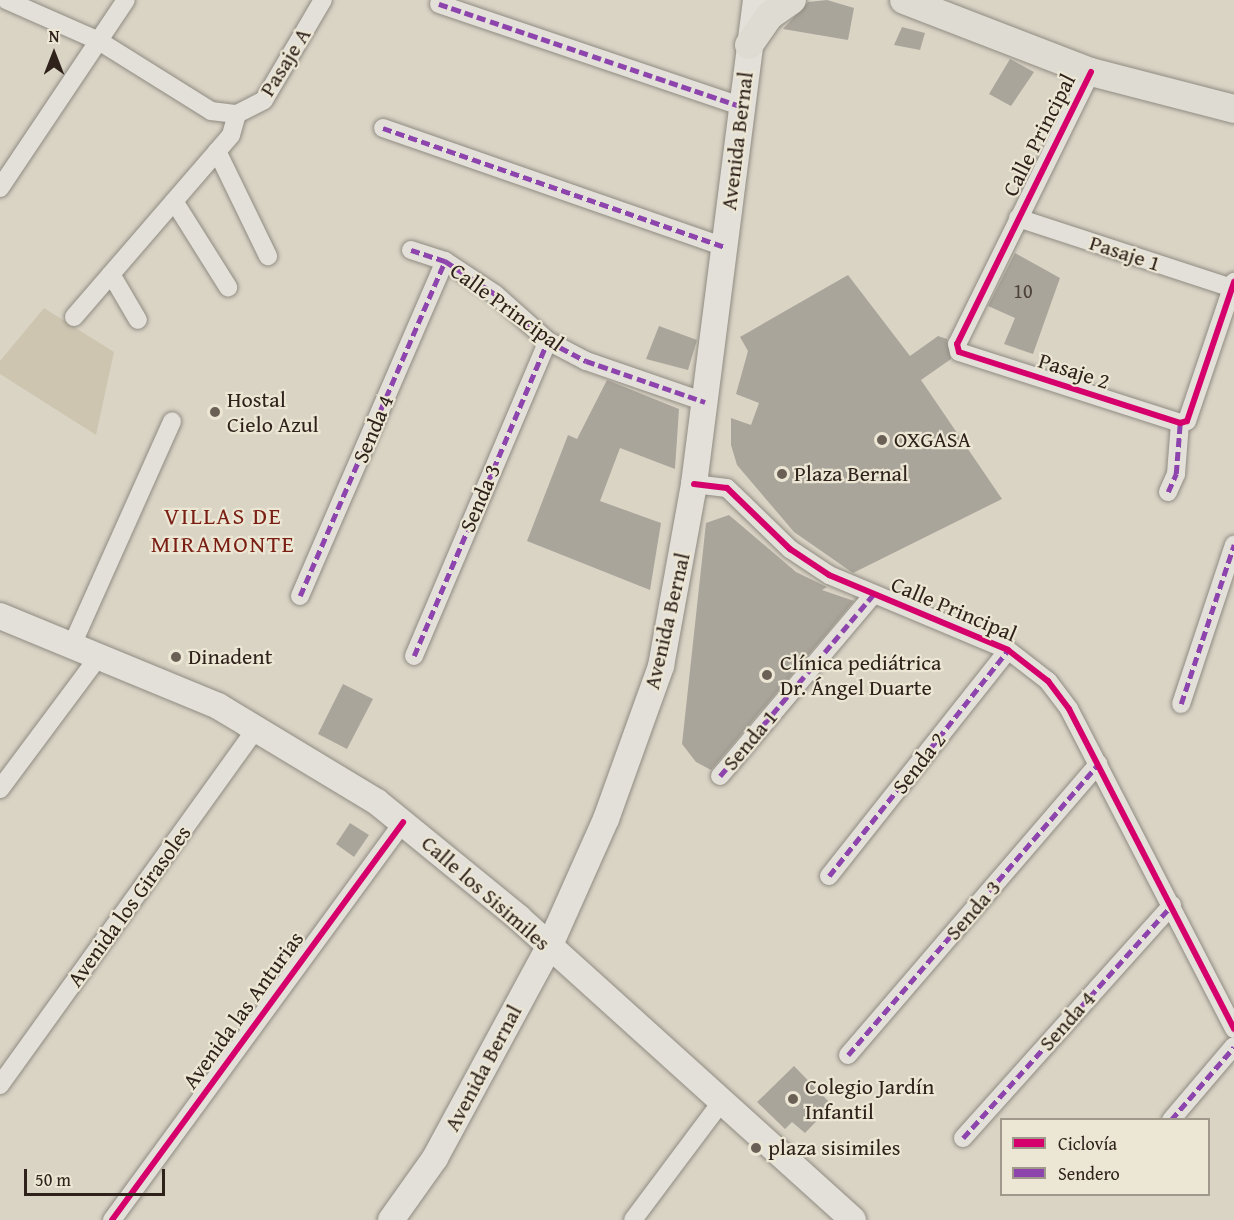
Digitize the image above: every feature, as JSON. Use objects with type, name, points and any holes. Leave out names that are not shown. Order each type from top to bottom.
[{"type":"main road","name":"Avenida Bernal","points":[[391,1220],[435,1158],[549,947],[615,797],[661,666],[694,484],[756,0]]},
{"type":"main road","points":[[749,45],[769,16],[792,0]]},
{"type":"main road","points":[[904,0],[1091,72],[1234,109]]},
{"type":"main road","name":"Calle los Sisimiles","points":[[0,616],[99,656],[257,728],[403,822],[549,947],[853,1220]]},
{"type":"street","points":[[6,0],[99,41],[211,111],[237,114],[231,135],[74,317]]},
{"type":"street","points":[[3,176],[126,0]]},
{"type":"street","name":"Pasaje A","points":[[237,114],[264,100],[323,0]]},
{"type":"street","points":[[439,4],[741,106]]},
{"type":"street","name":"Calle Principal","points":[[957,344],[1091,72]]},
{"type":"street","points":[[383,128],[724,247]]},
{"type":"street","points":[[217,151],[268,256]]},
{"type":"street","points":[[174,201],[228,287]]},
{"type":"street","name":"Pasaje 1","points":[[1018,218],[1233,285]]},
{"type":"street","name":"Calle Principal","points":[[411,250],[446,261],[495,294],[548,341],[586,361],[705,402]]},
{"type":"street","name":"Senda 4","points":[[300,596],[446,261]]},
{"type":"street","points":[[111,274],[138,320]]},
{"type":"street","points":[[1168,492],[1176,474],[1183,422],[1233,285]]},
{"type":"street","name":"Senda 3","points":[[414,656],[548,341]]},
{"type":"street","name":"Pasaje 2","points":[[957,344],[959,352],[1183,422]]},
{"type":"street","points":[[72,645],[172,421]]},
{"type":"street","name":"Calle Principal","points":[[694,484],[727,488],[806,561],[873,595],[1008,650],[1058,693],[1172,904],[1234,1029]]},
{"type":"street","points":[[1181,704],[1234,544]]},
{"type":"street","name":"Senda 1","points":[[720,776],[873,595]]},
{"type":"street","name":"Senda 2","points":[[829,876],[1008,650]]},
{"type":"street","points":[[0,789],[99,656]]},
{"type":"street","name":"Avenida los Girasoles","points":[[0,1085],[257,728]]},
{"type":"street","name":"Senda 3","points":[[848,1056],[1098,764]]},
{"type":"street","name":"Avenida las Anturias","points":[[112,1220],[403,822]]},
{"type":"street","name":"Senda 4","points":[[963,1138],[1172,904]]},
{"type":"street","points":[[1172,1118],[1234,1047]]},
{"type":"street","points":[[633,1220],[722,1101]]},
{"type":"shaded area","points":[[44,308],[114,352],[96,435],[0,374],[0,361]]},
{"type":"building","points":[[827,0],[854,8],[848,40],[783,29],[808,2]]},
{"type":"building","points":[[902,27],[925,33],[920,50],[894,45]]},
{"type":"building","points":[[1010,59],[1034,72],[1011,106],[989,94]]},
{"type":"building","points":[[1015,253],[1060,278],[1033,354],[1004,344],[1015,318],[988,306]]},
{"type":"building","name":"OXGASA","points":[[848,275],[910,356],[938,336],[947,339],[951,359],[921,380],[1002,499],[853,573],[794,532],[737,465],[731,445],[731,418],[751,425],[759,403],[736,394],[748,351],[740,337]]},
{"type":"building","points":[[659,326],[697,340],[688,370],[646,359]]},
{"type":"building","points":[[607,380],[679,409],[675,469],[620,448],[600,501],[661,523],[650,590],[527,541],[568,435],[577,439]]},
{"type":"building","points":[[729,515],[796,572],[827,587],[822,590],[854,601],[711,770],[696,762],[682,744],[706,523]]},
{"type":"building","points":[[343,684],[373,699],[347,749],[318,734]]},
{"type":"building","points":[[350,823],[369,835],[354,857],[336,844]]},
{"type":"building","name":"Colegio Jardín Infantil","points":[[794,1066],[832,1105],[805,1133],[792,1122],[785,1129],[757,1102]]},
{"type":"marked path","points":[[439,4],[741,106]]},
{"type":"marked path","points":[[383,128],[724,247]]},
{"type":"marked path","points":[[411,250],[445,261],[495,294],[548,341],[586,361],[705,402]]},
{"type":"marked path","points":[[300,596],[445,261]]},
{"type":"marked path","points":[[414,656],[548,341]]},
{"type":"marked path","points":[[1168,492],[1176,474],[1180,423]]},
{"type":"marked path","points":[[1181,704],[1234,545]]},
{"type":"marked path","points":[[720,776],[873,595]]},
{"type":"marked path","points":[[829,876],[1008,650]]},
{"type":"marked path","points":[[848,1055],[1098,764]]},
{"type":"marked path","points":[[963,1138],[1172,905]]},
{"type":"marked path","points":[[1173,1118],[1234,1047]]},
{"type":"cycle path","points":[[1091,72],[957,344],[959,352],[1180,423],[1187,421],[1234,282]]},
{"type":"cycle path","points":[[694,484],[727,488],[790,549],[829,575],[1008,650],[1048,681],[1069,709],[1234,1029]]},
{"type":"cycle path","points":[[112,1220],[403,822]]},
{"type":"place","name":"Hostal Cielo Azul","points":[[215,412]]},
{"type":"place","name":"OXGASA","points":[[882,440]]},
{"type":"place","name":"Plaza Bernal","points":[[782,474]]},
{"type":"place","name":"Dinadent","points":[[176,657]]},
{"type":"place","name":"Clínica pediátrica Dr. Ángel Duarte","points":[[767,675]]},
{"type":"place","name":"Colegio Jardín Infantil","points":[[793,1099]]},
{"type":"place","name":"plaza sisimiles","points":[[756,1148]]},
{"type":"district","name":"VILLAS DE MIRAMONTE","points":[[223,530]]}]
